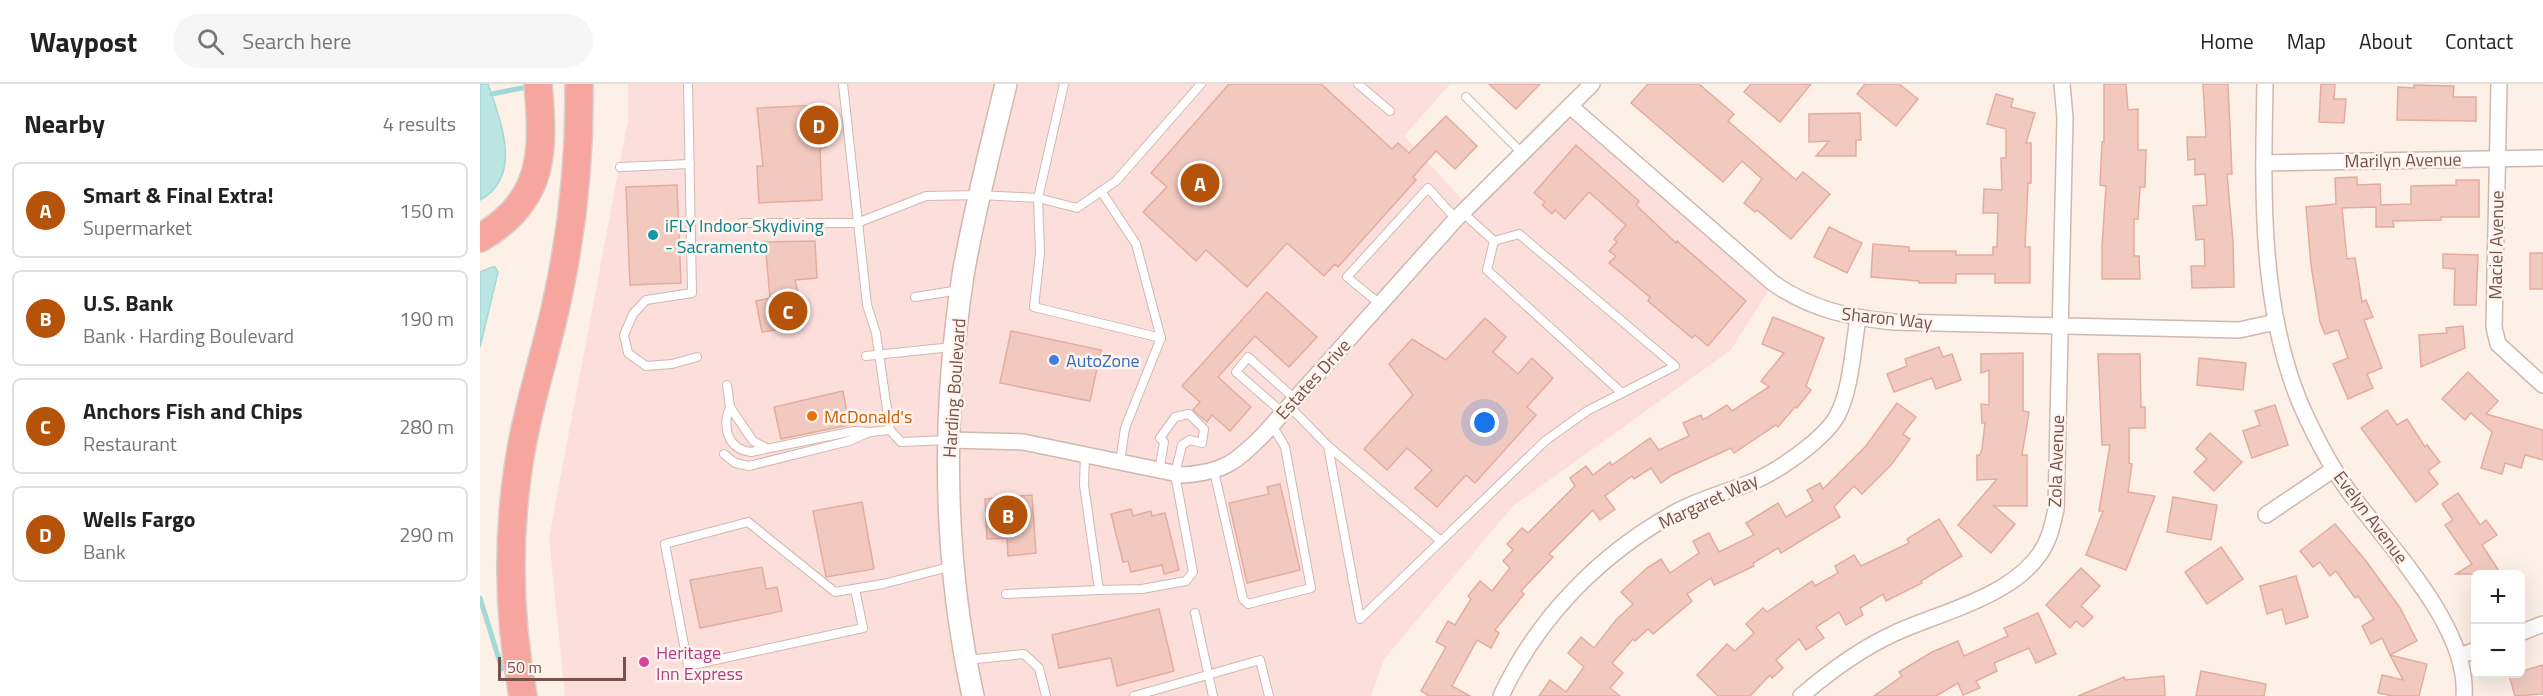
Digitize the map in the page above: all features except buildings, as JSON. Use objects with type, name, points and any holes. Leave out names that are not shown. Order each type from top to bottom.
[{"type":"highway","points":[[480,238],[498,227],[520,207],[539,163],[541,134],[538,84]]},
{"type":"highway","points":[[523,696],[514,650],[510,603],[518,469],[568,250],[579,153],[579,84]]},
{"type":"main road","name":"Harding Boulevard","points":[[973,696],[965,660],[953,566],[949,440],[954,346],[980,195],[1006,84]]},
{"type":"street","name":"Estates Drive","points":[[949,440],[1023,442],[1183,475],[1214,471],[1226,466],[1243,456],[1459,216],[1592,84]]},
{"type":"street","name":"Zola Avenue","points":[[1801,696],[1851,658],[1893,633],[1997,590],[2021,575],[2038,558],[2049,537],[2056,509],[2058,326],[2065,118],[2062,84]]},
{"type":"street","name":"Evelyn Avenue","points":[[2265,84],[2265,224],[2276,322],[2300,401],[2334,470],[2355,501],[2418,580],[2459,656],[2465,686],[2464,696]]},
{"type":"street","name":"Maciel Avenue","points":[[2499,84],[2494,327],[2498,344],[2543,385]]},
{"type":"street","name":"Sharon Way","points":[[1570,106],[1773,283],[1792,296],[1825,310],[1858,319],[1894,322],[2239,330],[2276,322]]},
{"type":"street","name":"Marilyn Avenue","points":[[2264,163],[2543,158]]},
{"type":"street","name":"Margaret Way","points":[[1501,696],[1524,653],[1547,621],[1575,587],[1602,561],[1677,512],[1770,473],[1824,434],[1837,416],[1845,393],[1858,319]]},
{"type":"street","points":[[2266,515],[2334,470]]},
{"type":"street","points":[[2525,631],[2543,624]]},
{"type":"street","points":[[2459,656],[2471,652]]},
{"type":"lane","points":[[688,84],[692,293],[646,300],[633,314],[624,335],[628,353],[646,366],[672,364],[697,357]]},
{"type":"lane","points":[[843,84],[867,305],[876,333],[890,430],[901,442],[949,440]]},
{"type":"lane","points":[[1064,84],[1038,198],[1040,253],[1034,307],[1161,338]]},
{"type":"lane","points":[[742,224],[857,223],[926,196],[980,195],[1038,198],[1077,207],[1116,181],[1201,84]]},
{"type":"lane","points":[[1358,84],[1390,111]]},
{"type":"lane","points":[[1466,97],[1522,153]]},
{"type":"lane","points":[[620,167],[690,164]]},
{"type":"lane","points":[[1380,304],[1347,277],[1428,188],[1459,216],[1494,241]]},
{"type":"lane","points":[[1101,191],[1136,244],[1161,338],[1125,429],[1120,462]]},
{"type":"lane","points":[[1328,446],[1360,619],[1545,441],[1587,411],[1675,366],[1519,234],[1494,241]]},
{"type":"lane","points":[[1494,241],[1487,270],[1622,393]]},
{"type":"lane","points":[[915,297],[962,290]]},
{"type":"lane","points":[[866,356],[954,346]]},
{"type":"lane","points":[[1289,406],[1236,372],[1248,357],[1289,406],[1328,446],[1441,541]]},
{"type":"lane","points":[[728,385],[730,407],[725,419],[729,439],[735,447],[751,452],[854,431],[890,430]]},
{"type":"lane","points":[[730,407],[753,441],[766,448]]},
{"type":"lane","points":[[1006,594],[1142,589],[1185,581],[1193,572],[1175,474],[1182,445],[1190,440],[1202,443],[1204,429],[1189,414],[1175,417],[1160,438],[1164,442],[1159,471]]},
{"type":"lane","points":[[1214,471],[1243,599],[1248,604],[1311,588],[1285,447],[1272,425]]},
{"type":"lane","points":[[724,454],[735,463],[749,465],[849,441],[870,432]]},
{"type":"lane","points":[[1085,454],[1084,485],[1099,590]]},
{"type":"lane","points":[[855,589],[863,628],[688,666],[665,544],[748,522],[835,592],[883,584],[953,566]]},
{"type":"lane","points":[[1195,613],[1214,696]]},
{"type":"lane","points":[[965,660],[1024,654],[1039,668],[1046,696]]},
{"type":"lane","points":[[1134,696],[1260,660],[1269,696]]},
{"type":"shaded area","points":[[628,84],[1450,84],[1404,136],[1468,206],[1570,106],[1773,283],[1731,350],[1513,506],[1384,659],[1371,696],[565,696],[549,538],[628,120]]},
{"type":"water","points":[[480,84],[488,84],[498,114],[505,146],[505,162],[502,177],[493,190],[480,200]]},
{"type":"water","points":[[495,267],[498,272],[480,347],[480,272]]},
{"type":"waterway","points":[[492,94],[522,88]]},
{"type":"waterway","points":[[480,598],[502,669]]},
{"type":"place","name":"Wells Fargo","points":[[819,125]]},
{"type":"place","name":"Smart & Final Extra!","points":[[1200,183]]},
{"type":"place","name":"iFLY Indoor Skydiving - Sacramento","points":[[653,235]]},
{"type":"place","name":"Anchors Fish and Chips","points":[[788,311]]},
{"type":"place","name":"AutoZone","points":[[1054,360]]},
{"type":"place","name":"McDonald's","points":[[812,416]]},
{"type":"place","name":"U.S. Bank","points":[[1008,515]]},
{"type":"place","name":"Heritage Inn Express","points":[[644,662]]}]
